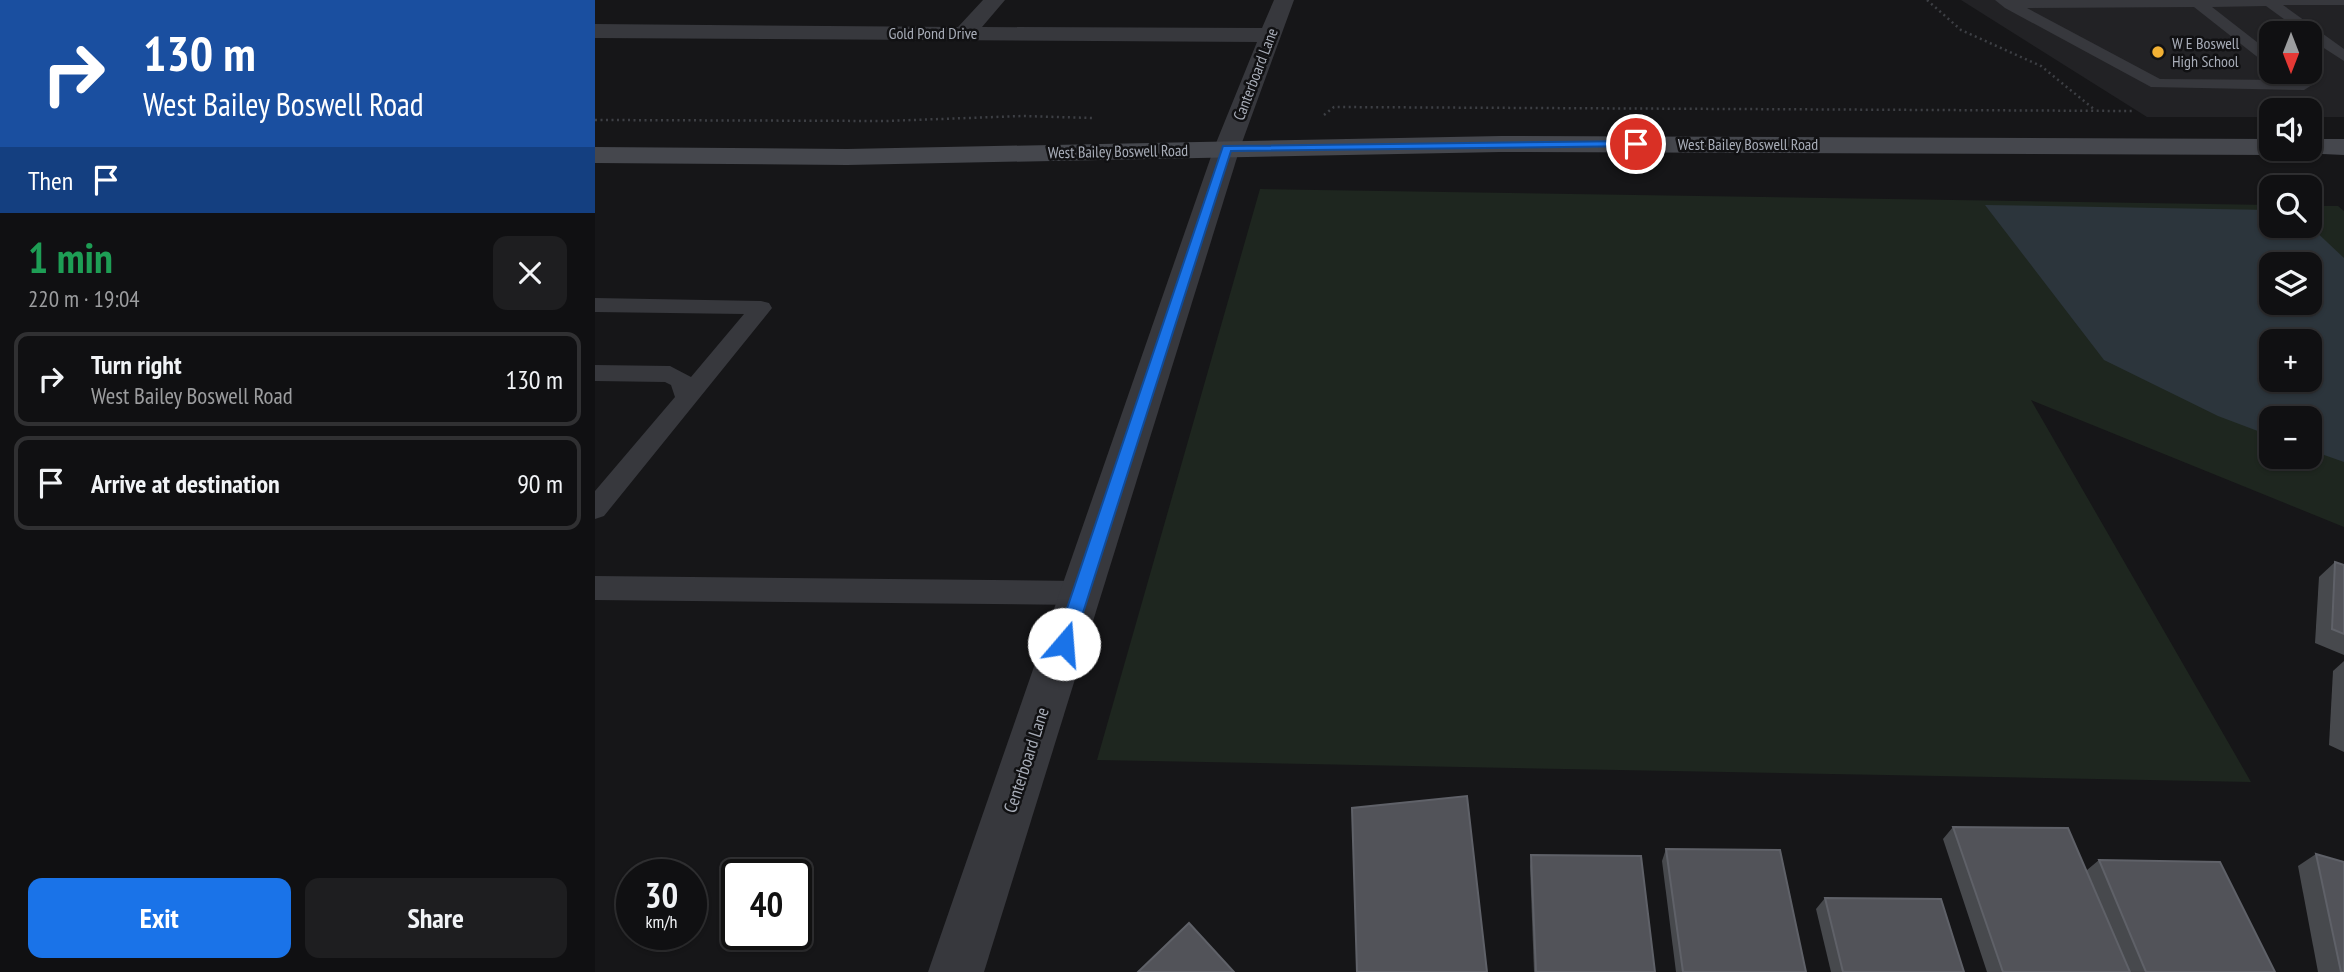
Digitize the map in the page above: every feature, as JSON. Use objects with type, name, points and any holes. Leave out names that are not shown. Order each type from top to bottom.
[{"type":"main road","name":"West Bailey Boswell Road","points":[[595,155],[847,157],[1501,144],[2259,147]]},
{"type":"main road","points":[[2322,147],[2344,147]]},
{"type":"street","points":[[964,33],[995,0]]},
{"type":"street","name":"Canterboard Lane","points":[[1227,148],[1284,0]]},
{"type":"street","name":"Gold Pond Drive","points":[[595,31],[1271,35]]},
{"type":"street","name":"Centerboard Lane","points":[[956,972],[1227,148]]},
{"type":"lane","points":[[2266,1],[2341,51]]},
{"type":"lane","points":[[2005,2],[2344,1]]},
{"type":"lane","points":[[2005,2],[2157,84],[2303,84]]},
{"type":"lane","points":[[2197,2],[2259,51]]},
{"type":"lane","points":[[2056,3],[2121,64]]},
{"type":"lane","points":[[595,305],[761,308],[595,509]]},
{"type":"lane","points":[[595,373],[670,374],[682,381],[687,398]]},
{"type":"lane","points":[[595,588],[1080,593]]},
{"type":"path","points":[[1927,0],[1961,30],[2041,66],[2096,111]]},
{"type":"shaded area","name":"W E Boswell High School","points":[[1961,0],[2344,0],[2344,117],[2322,117],[2322,98],[2259,98],[2259,117],[2147,117]]},
{"type":"shaded area","points":[[1260,189],[2259,205],[2259,238],[2322,238],[2322,206],[2338,206],[2344,211],[2344,527],[2031,400],[2251,782],[1097,760]]},
{"type":"shaded area","points":[[1985,205],[2259,210],[2259,238],[2322,237],[2344,258],[2344,462],[2322,454],[2322,406],[2259,406],[2259,431],[2218,416],[2104,360]]},
{"type":"building","points":[[2335,562],[2344,565],[2344,634],[2332,629]]},
{"type":"building","points":[[1467,796],[1487,972],[1357,972],[1352,808]]},
{"type":"building","points":[[1953,827],[2068,828],[2130,972],[2003,972]]},
{"type":"building","points":[[1666,849],[1780,850],[1806,972],[1683,972]]},
{"type":"building","points":[[2316,854],[2344,862],[2344,972],[2341,972]]},
{"type":"building","points":[[1531,855],[1641,856],[1655,972],[1536,972]]},
{"type":"building","points":[[2099,860],[2220,862],[2275,972],[2146,972]]},
{"type":"building","points":[[1825,898],[1941,899],[1964,972],[1843,972]]},
{"type":"building","points":[[1189,923],[1234,972],[1138,972]]},
{"type":"place","name":"W E Boswell High School","points":[[2158,52]]},
{"type":"route","points":[[1064,644],[1227,148],[1636,144]]}]
